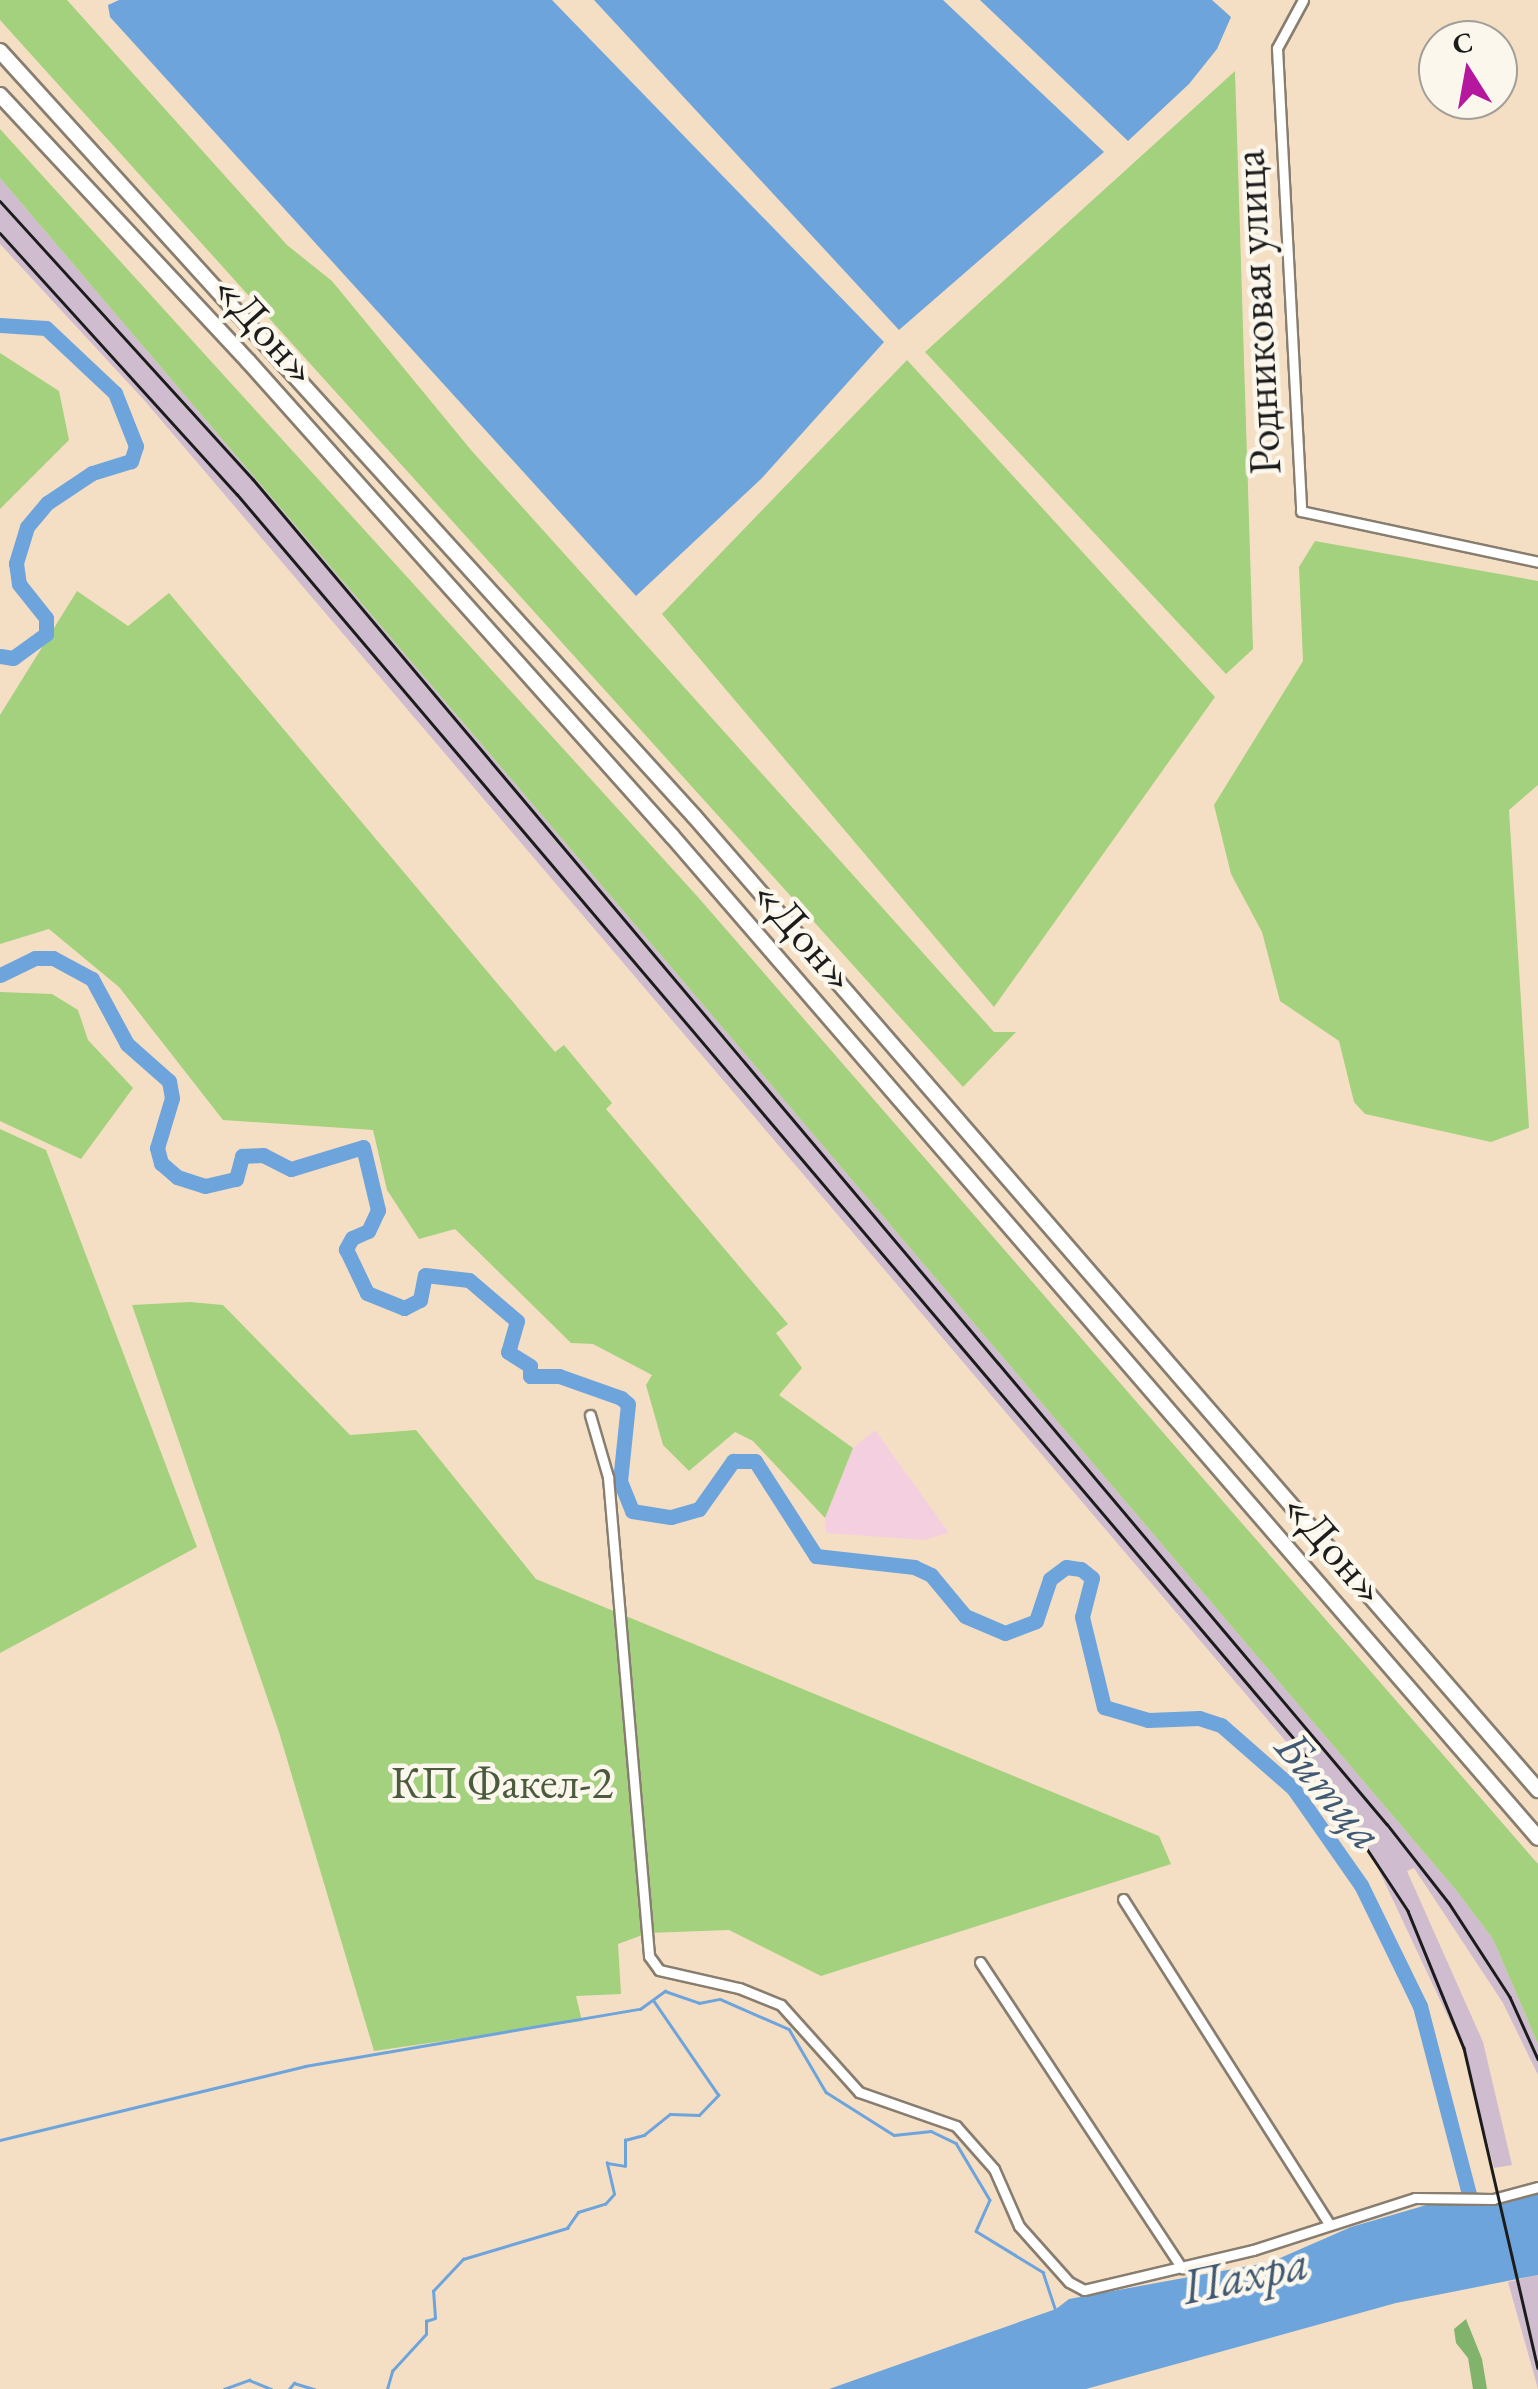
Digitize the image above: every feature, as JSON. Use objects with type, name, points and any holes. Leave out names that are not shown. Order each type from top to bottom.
[{"type":"highway","name":"«Дон»","points":[[0,50],[608,718],[1538,1790]]},
{"type":"highway","name":"«Дон»","points":[[0,95],[298,416],[660,822],[1538,1838]]},
{"type":"street","name":"Родниковая улица","points":[[1303,0],[1277,48],[1301,511],[1538,562]]},
{"type":"street","points":[[590,1415],[608,1476],[652,1963],[782,2006],[859,2092],[956,2126],[994,2169],[1019,2226],[1069,2282],[1084,2290],[1182,2268],[1415,2198],[1493,2199],[1538,2187]]},
{"type":"street","points":[[1123,1898],[1329,2223]]},
{"type":"street","points":[[980,1962],[1182,2268]]},
{"type":"shaded area","points":[[0,178],[1456,1890],[1493,1939],[1538,2044],[1538,2075],[1503,2003],[1414,1868],[1407,1871],[1483,2042],[1512,2165],[1494,2168],[1465,2053],[1375,1862],[1295,1752],[144,400],[0,244]]},
{"type":"shaded area","points":[[875,1430],[949,1533],[924,1540],[826,1533],[825,1518],[853,1448]]},
{"type":"shaded area","points":[[1538,2275],[1538,2389],[1508,2282]]},
{"type":"green space","points":[[0,0],[67,0],[287,245],[332,281],[471,450],[994,1032],[1016,1032],[963,1087],[0,20]]},
{"type":"green space","points":[[1235,71],[1253,649],[1226,674],[925,352]]},
{"type":"green space","points":[[0,129],[697,896],[1538,1864],[1538,2044],[1493,1939],[1456,1890],[0,178]]},
{"type":"green space","points":[[0,353],[59,391],[69,440],[0,509]]},
{"type":"green space","points":[[907,360],[1215,697],[994,1007],[662,614]]},
{"type":"green space","points":[[1315,541],[1538,581],[1538,785],[1509,810],[1529,1128],[1491,1142],[1365,1114],[1354,1102],[1339,1041],[1280,1001],[1262,932],[1231,874],[1214,805],[1303,661],[1299,567]]},
{"type":"green space","points":[[77,591],[128,626],[169,593],[555,1052],[564,1045],[612,1103],[606,1109],[788,1324],[776,1333],[802,1368],[779,1395],[853,1448],[825,1518],[753,1441],[735,1432],[689,1471],[663,1445],[646,1385],[652,1375],[593,1344],[571,1343],[455,1229],[419,1239],[387,1190],[373,1130],[223,1120],[119,987],[49,929],[0,944],[0,715]]},
{"type":"green space","points":[[0,992],[52,994],[78,1010],[88,1040],[133,1088],[81,1159],[0,1121]]},
{"type":"green space","points":[[0,1129],[46,1150],[197,1547],[0,1653]]},
{"type":"green space","name":"КП Факел-2","points":[[132,1305],[223,1305],[350,1435],[416,1430],[536,1579],[1159,1836],[1171,1864],[821,1976],[729,1930],[648,1933],[618,1944],[621,1994],[576,1996],[582,2021],[374,2051],[278,1729]]},
{"type":"green space","points":[[1466,2319],[1482,2359],[1487,2389],[1473,2389],[1468,2358],[1456,2343],[1454,2329]]},
{"type":"water","points":[[119,0],[552,0],[884,342],[761,479],[636,596],[110,17],[108,5]]},
{"type":"water","points":[[594,0],[943,0],[1104,152],[899,330]]},
{"type":"water","points":[[980,0],[1212,0],[1231,17],[1217,49],[1189,84],[1128,141]]},
{"type":"water","name":"Пахра","points":[[1538,2194],[1538,2275],[1396,2303],[1086,2389],[829,2389],[1056,2309],[1069,2299],[1271,2262],[1351,2227],[1430,2204]]},
{"type":"waterway","name":"Битца","points":[[0,325],[46,328],[115,393],[136,446],[131,461],[92,473],[47,503],[27,527],[16,563],[19,584],[46,618],[46,634],[13,658],[0,656]]},
{"type":"waterway","name":"Битца","points":[[0,975],[35,958],[53,958],[92,979],[127,1044],[169,1081],[172,1098],[157,1148],[161,1163],[177,1177],[205,1186],[236,1179],[242,1156],[263,1155],[291,1169],[363,1147],[378,1210],[368,1231],[352,1238],[346,1249],[367,1293],[404,1308],[420,1300],[425,1275],[469,1280],[517,1321],[508,1352],[530,1366],[530,1376],[559,1376],[621,1398],[628,1404],[620,1481],[632,1511],[671,1517],[699,1509],[733,1461],[755,1461],[816,1556],[914,1567],[931,1575],[965,1616],[1005,1633],[1036,1621],[1050,1579],[1066,1567],[1081,1569],[1092,1578],[1082,1617],[1104,1707],[1148,1720],[1199,1718],[1221,1725],[1293,1788],[1361,1885],[1420,2006],[1473,2210]]},
{"type":"waterway","points":[[0,2140],[305,2066],[640,2009],[665,1991],[699,2003],[720,1999],[789,2029],[826,2092],[894,2135],[931,2131],[956,2143],[990,2200],[976,2231],[1043,2272],[1056,2311]]},
{"type":"waterway","points":[[387,2389],[392,2371],[426,2334],[426,2321],[435,2318],[433,2291],[463,2259],[567,2228],[578,2212],[605,2204],[614,2194],[607,2163],[625,2166],[625,2140],[644,2135],[670,2114],[699,2115],[718,2095],[654,2002]]},
{"type":"waterway","points":[[224,2389],[249,2380],[271,2389]]},
{"type":"waterway","points":[[289,2389],[294,2383],[314,2389]]},
{"type":"railway","points":[[0,201],[253,479],[1387,1824],[1449,1903],[1510,1997],[1538,2059]]},
{"type":"railway","points":[[0,233],[237,494],[1295,1740],[1408,1911],[1464,2048],[1538,2368]]}]
